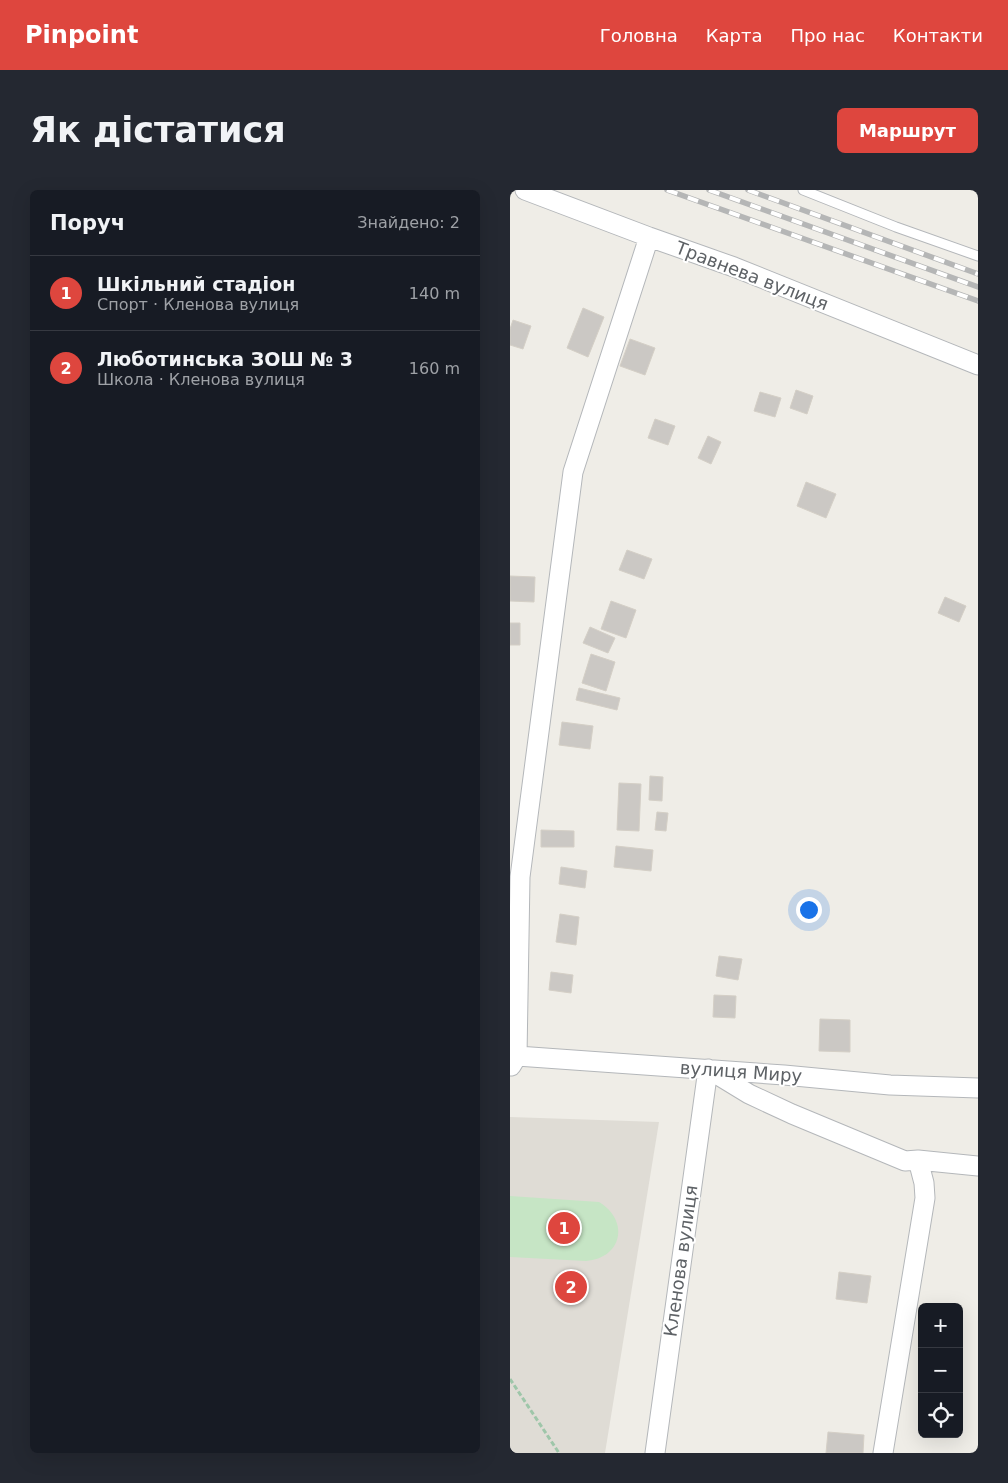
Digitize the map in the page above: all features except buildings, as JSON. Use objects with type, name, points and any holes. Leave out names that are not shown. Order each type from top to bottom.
[{"type":"street","name":"Травнева вулиця","points":[[525,190],[734,267],[978,365]]},
{"type":"street","points":[[513,1062],[520,877],[573,472],[649,237]]},
{"type":"street","name":"вулиця Миру","points":[[513,1062],[708,1069],[890,1085],[978,1088]]},
{"type":"street","points":[[708,1069],[749,1094],[808,1122],[905,1161],[918,1160],[978,1166]]},
{"type":"street","name":"Кленова вулиця","points":[[655,1453],[708,1069]]},
{"type":"street","points":[[883,1453],[925,1198],[924,1183],[918,1160]]},
{"type":"lane","points":[[803,190],[896,227],[978,256]]},
{"type":"path","points":[[510,1379],[559,1453]]},
{"type":"shaded area","points":[[510,1117],[659,1122],[605,1453],[510,1453]]},
{"type":"green space","points":[[510,1196],[599,1202],[609,1210],[615,1219],[618,1237],[608,1253],[586,1261],[510,1257]]},
{"type":"railway","points":[[667,190],[978,301]]},
{"type":"railway","points":[[709,190],[978,287]]},
{"type":"railway","points":[[748,190],[978,274]]},
{"type":"place","name":"Шкільний стадіон","points":[[564,1228]]},
{"type":"place","name":"Люботинська ЗОШ № 3","points":[[571,1287]]}]
